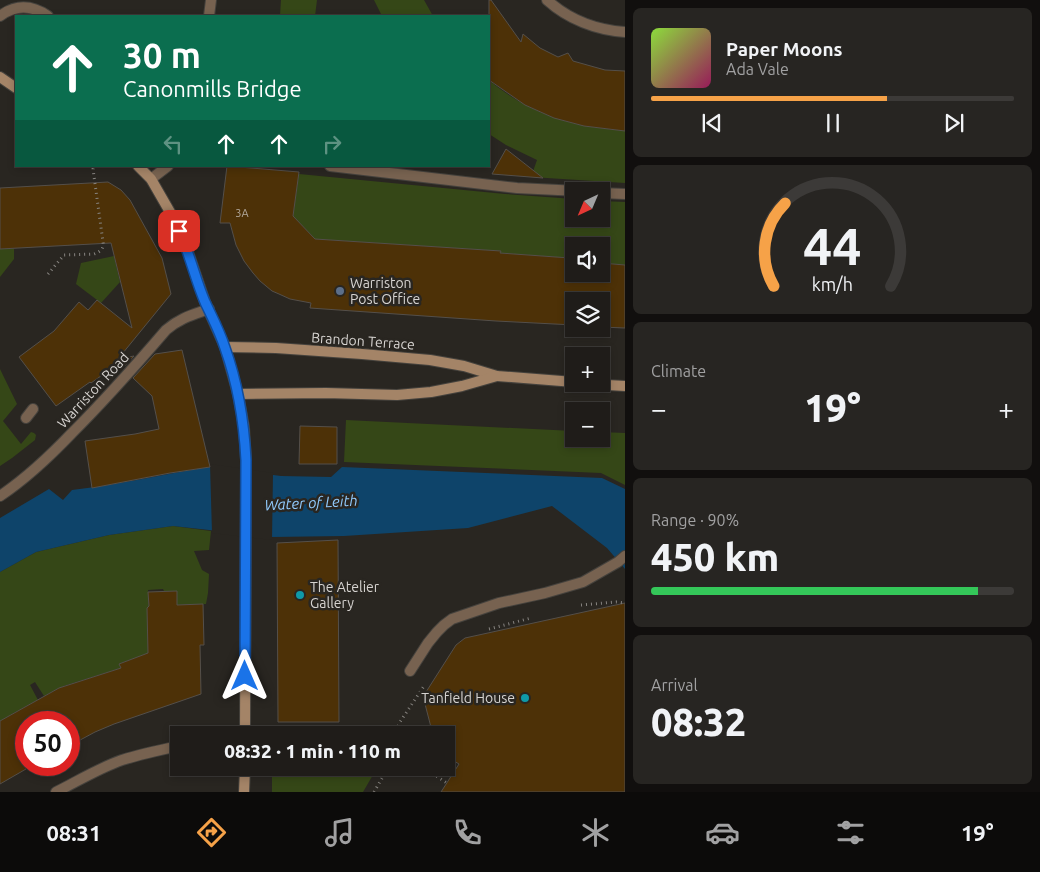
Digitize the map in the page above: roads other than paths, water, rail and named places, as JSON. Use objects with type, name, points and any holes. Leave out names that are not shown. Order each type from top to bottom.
[{"type":"main road","points":[[0,77],[15,87]]},
{"type":"main road","points":[[139,167],[151,179],[174,219],[205,302],[225,347],[238,394],[244,427],[246,460],[243,726]]},
{"type":"main road","name":"Brandon Terrace","points":[[225,347],[276,348],[430,360],[464,366],[497,376],[565,381]]},
{"type":"main road","name":"Brandon Terrace","points":[[238,394],[326,393],[397,395],[431,392],[497,376]]},
{"type":"main road","points":[[610,385],[625,386]]},
{"type":"main road","points":[[244,776],[244,792]]},
{"type":"street","points":[[209,15],[211,0]]},
{"type":"street","points":[[547,0],[554,7],[588,24],[608,31],[625,32]]},
{"type":"street","points":[[0,16],[12,9],[29,7],[46,15]]},
{"type":"street","points":[[151,179],[167,167]]},
{"type":"street","points":[[338,167],[517,188],[565,190]]},
{"type":"street","points":[[610,193],[625,194]]},
{"type":"street","name":"Warriston Road","points":[[0,496],[30,474],[93,412],[166,330],[182,318],[209,309]]},
{"type":"street","points":[[410,671],[428,643],[452,619],[499,603],[583,582],[621,559]]},
{"type":"street","points":[[56,792],[122,760],[170,748]]},
{"type":"water","name":"Water of Leith","points":[[210,467],[281,476],[331,477],[342,467],[602,478],[625,489],[625,569],[607,548],[552,506],[468,528],[344,536],[272,537],[173,526],[109,535],[36,552],[0,572],[0,518],[49,489],[63,500],[72,490]]},
{"type":"place","name":"Warriston Post Office","points":[[340,291]]},
{"type":"place","name":"The Atelier Gallery","points":[[300,595]]},
{"type":"place","name":"Tanfield House","points":[[525,698]]}]
